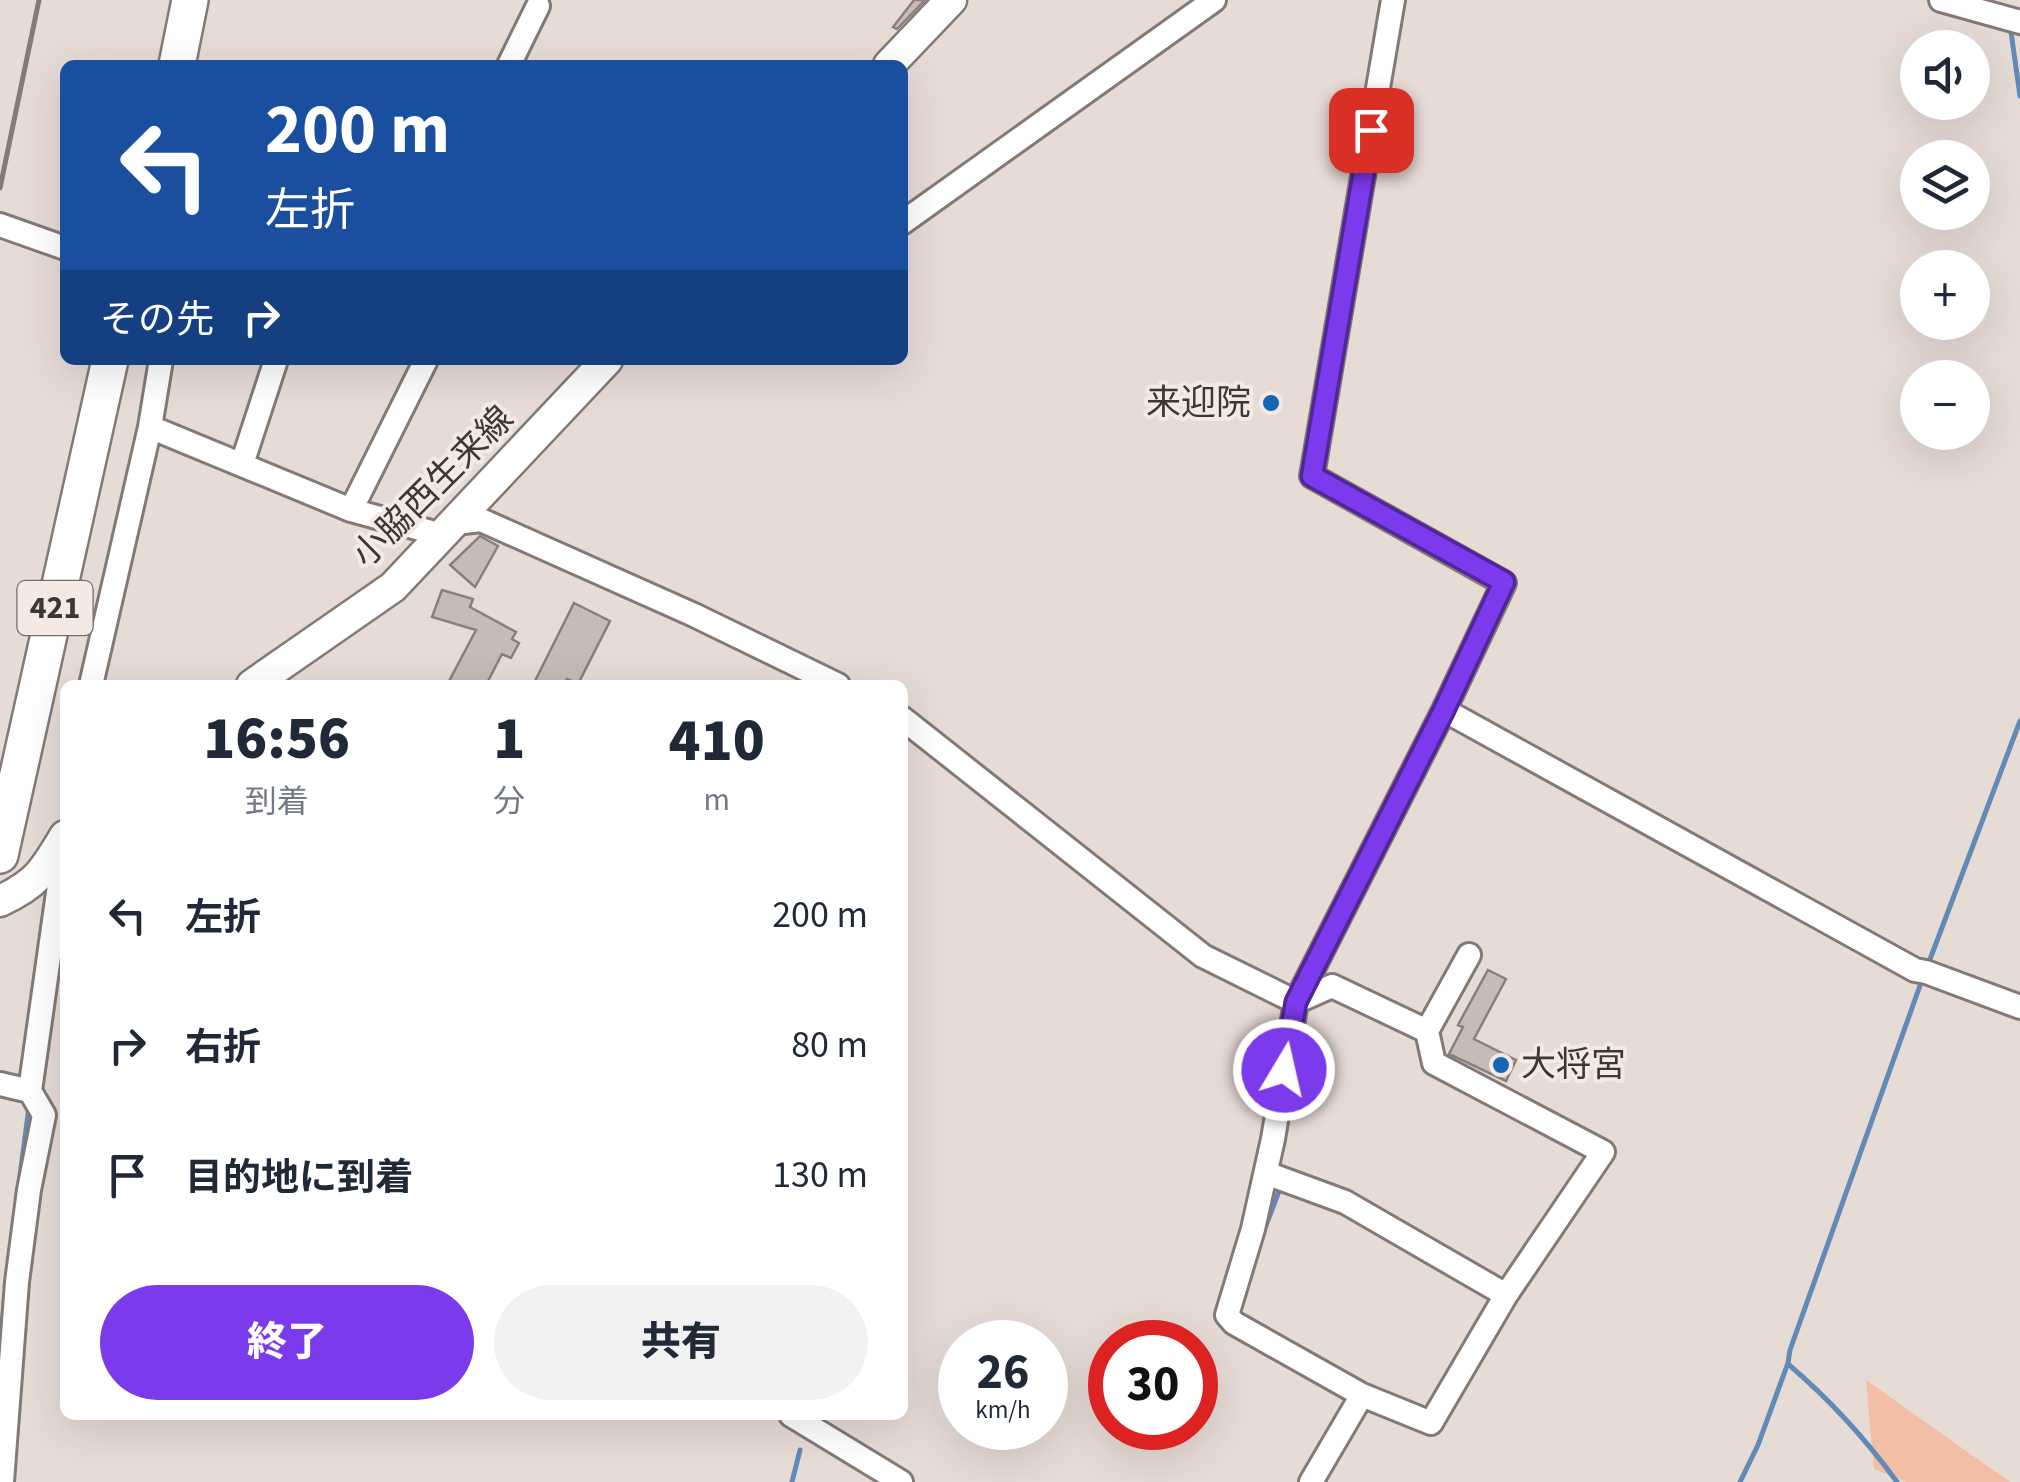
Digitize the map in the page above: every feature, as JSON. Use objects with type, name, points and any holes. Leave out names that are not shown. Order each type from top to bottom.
[{"type":"highway","points":[[177,60],[190,0]]},
{"type":"highway","name":"421","points":[[0,856],[109,365]]},
{"type":"main road","points":[[894,60],[951,0]]},
{"type":"main road","name":"小脇西生来線","points":[[259,680],[393,587],[602,365]]},
{"type":"main road","points":[[0,902],[40,877],[60,847]]},
{"type":"street","points":[[908,219],[1214,0]]},
{"type":"street","points":[[1393,0],[1312,476],[1504,582],[1444,710],[1296,1002],[1266,1173],[1227,1315],[1362,1395],[1431,1423],[1506,1295],[1603,1152],[1434,1063],[1428,1030],[1468,955]]},
{"type":"street","points":[[1940,0],[2020,22]]},
{"type":"street","points":[[2017,0],[2020,9]]},
{"type":"street","points":[[511,60],[538,6]]},
{"type":"street","points":[[0,225],[60,246]]},
{"type":"street","points":[[92,680],[150,427],[160,365]]},
{"type":"street","points":[[242,464],[274,365]]},
{"type":"street","points":[[350,510],[423,365]]},
{"type":"street","points":[[150,427],[350,510],[448,529],[481,520],[828,680]]},
{"type":"street","points":[[1444,710],[1915,970],[2020,1007]]},
{"type":"street","points":[[908,723],[1204,956],[1296,1002]]},
{"type":"street","points":[[30,1091],[60,876]]},
{"type":"street","points":[[1296,1002],[1332,986],[1428,1030]]},
{"type":"street","points":[[0,1084],[30,1091],[55,1118],[29,1190],[17,1282],[2,1482]]},
{"type":"street","points":[[1266,1173],[1345,1202],[1506,1295]]},
{"type":"street","points":[[1311,1482],[1362,1395]]},
{"type":"street","points":[[799,1420],[902,1482]]},
{"type":"shaded area","points":[[1866,1380],[2010,1482],[1907,1482],[1874,1469]]},
{"type":"building","points":[[914,0],[925,0],[897,29],[893,27]]},
{"type":"building","points":[[480,536],[498,546],[475,587],[450,565]]},
{"type":"building","points":[[442,590],[473,599],[470,607],[516,632],[512,639],[519,643],[511,658],[502,654],[489,680],[450,680],[476,630],[432,617]]},
{"type":"building","points":[[574,603],[610,621],[580,680],[536,680]]},
{"type":"building","points":[[1488,970],[1506,979],[1474,1039],[1516,1060],[1506,1081],[1449,1054],[1463,1027],[1458,1025]]},
{"type":"waterway","points":[[2010,25],[2020,96]]},
{"type":"waterway","points":[[1929,962],[2020,721]]},
{"type":"waterway","points":[[1740,1482],[1788,1363],[1922,980]]},
{"type":"waterway","points":[[9,1259],[29,1107]]},
{"type":"waterway","points":[[1262,1236],[1279,1191]]},
{"type":"waterway","points":[[0,1347],[5,1295]]},
{"type":"waterway","points":[[1788,1364],[1846,1420],[1897,1482]]},
{"type":"waterway","points":[[792,1482],[800,1450]]},
{"type":"railway","points":[[0,188],[39,0]]},
{"type":"place","name":"来迎院","points":[[1271,403]]},
{"type":"place","name":"大将宮","points":[[1501,1065]]},
{"type":"route","points":[[1284,1070],[1296,1002],[1444,710],[1504,582],[1312,476],[1371,130]]}]
